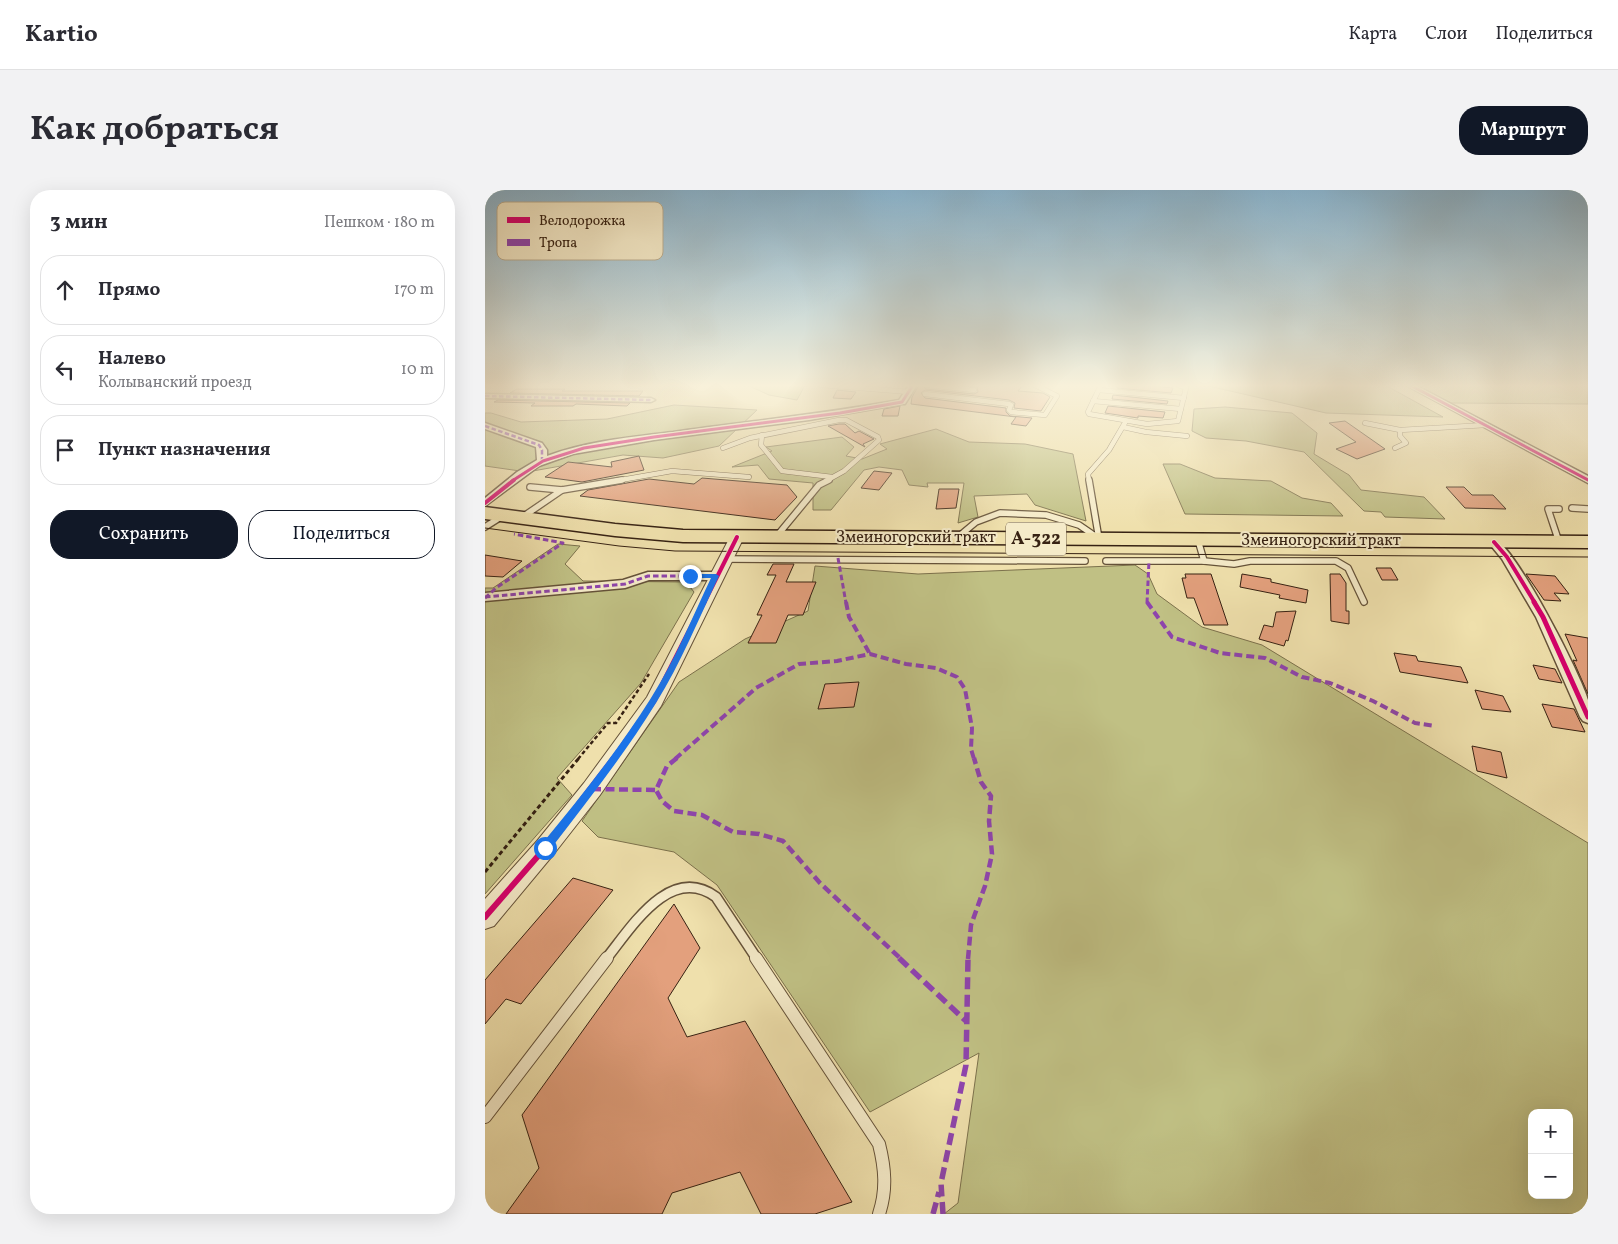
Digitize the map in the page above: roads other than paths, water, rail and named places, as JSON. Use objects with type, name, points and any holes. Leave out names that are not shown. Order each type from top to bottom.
[{"type":"highway","name":"Змеиногорский тракт","points":[[503,515],[615,530],[683,536],[1588,542]]},
{"type":"street","points":[[504,433],[539,445],[542,450],[542,461]]},
{"type":"street","points":[[485,503],[542,461],[611,444],[682,433]]},
{"type":"street","points":[[1500,433],[1588,480]]},
{"type":"street","points":[[485,917],[545,848],[592,789],[653,701],[667,678],[737,537]]},
{"type":"street","points":[[1495,542],[1507,556],[1543,616],[1588,717]]},
{"type":"street","points":[[486,598],[625,584],[647,576],[716,576]]},
{"type":"lane","points":[[723,448],[773,433]]},
{"type":"lane","points":[[776,537],[819,485],[851,464],[879,440],[878,437],[870,433]]},
{"type":"lane","points":[[1099,539],[1088,474],[1109,450],[1119,433]]},
{"type":"lane","points":[[1152,433],[1187,436]]},
{"type":"lane","points":[[1395,448],[1407,442],[1400,436],[1400,433]]},
{"type":"lane","points":[[762,435],[761,445],[782,471],[832,477]]},
{"type":"lane","points":[[485,528],[503,515],[562,490],[665,472],[749,477]]},
{"type":"lane","points":[[530,487],[562,490]]},
{"type":"lane","points":[[1559,508],[1548,509],[1559,542]]},
{"type":"lane","points":[[1573,508],[1588,509]]},
{"type":"lane","points":[[1198,540],[1204,561]]},
{"type":"lane","points":[[725,558],[1085,561]]},
{"type":"lane","points":[[1106,561],[1204,561],[1234,564],[1250,561],[1336,561],[1348,568],[1365,602]]},
{"type":"lane","points":[[485,1117],[489,1104],[642,913],[661,897],[671,892],[691,886],[700,886],[709,890],[716,897],[879,1144],[885,1168],[883,1203],[879,1214]]},
{"type":"tram line","points":[[485,528],[619,546],[675,551],[1588,557]]}]
